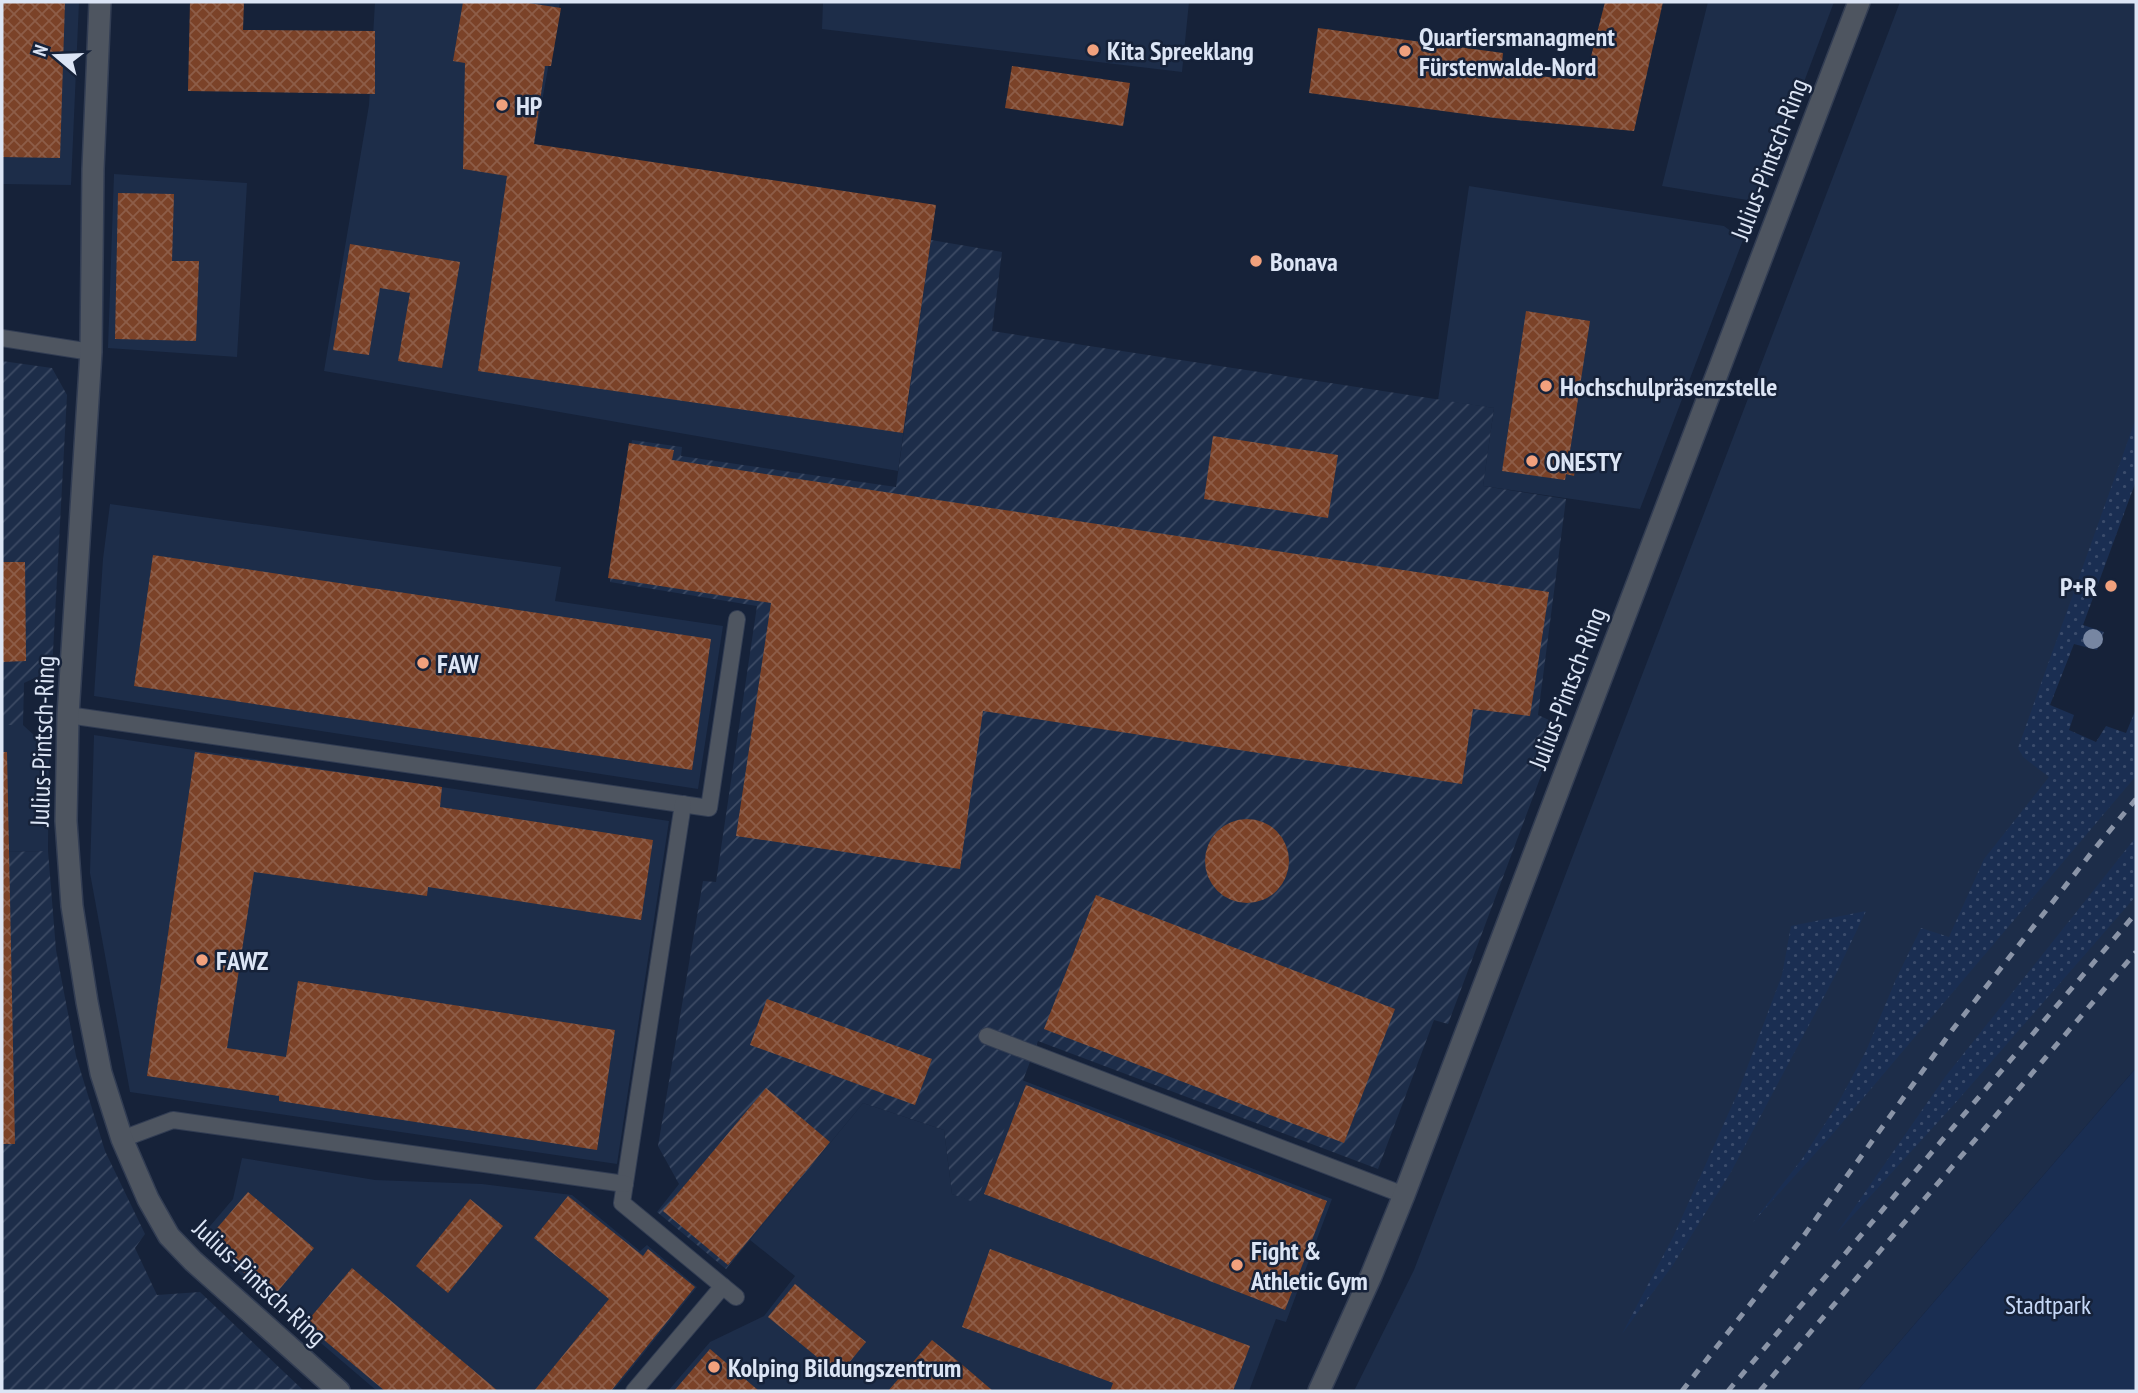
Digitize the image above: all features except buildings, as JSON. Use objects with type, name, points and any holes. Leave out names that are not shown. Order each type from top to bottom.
[{"type":"street","name":"Julius-Pintsch-Ring","points":[[100,2],[93,169],[91,352],[68,715],[66,821],[72,906],[100,1073],[122,1139],[148,1199],[169,1236],[193,1261],[339,1391]]},
{"type":"street","name":"Julius-Pintsch-Ring","points":[[1319,1391],[1404,1195],[1859,2]]},
{"type":"lane","points":[[2,338],[91,352]]},
{"type":"lane","points":[[68,715],[709,808],[737,619]]},
{"type":"lane","points":[[682,804],[622,1203],[736,1297]]},
{"type":"lane","points":[[987,1036],[1404,1195]]},
{"type":"lane","points":[[122,1139],[173,1120],[625,1184]]},
{"type":"lane","points":[[634,1391],[723,1286]]},
{"type":"shaded area","points":[[2,2],[79,2],[71,185],[2,184]]},
{"type":"shaded area","points":[[375,2],[560,2],[528,179],[931,240],[898,471],[324,371],[369,105]]},
{"type":"shaded area","name":"Kita Spreeklang","points":[[823,2],[1189,2],[1182,72],[822,29]]},
{"type":"shaded area","points":[[1708,2],[1834,2],[1759,202],[1662,186]]},
{"type":"shaded area","points":[[1900,2],[2136,2],[2136,446],[2036,725],[2123,764],[2136,749],[2136,1068],[1857,1391],[1354,1391],[1414,1270]]},
{"type":"shaded area","points":[[114,174],[247,183],[237,357],[108,348]]},
{"type":"shaded area","points":[[1469,186],[1724,226],[1743,240],[1640,509],[1483,486],[1494,408],[1438,400]]},
{"type":"shaded area","points":[[931,240],[1002,252],[992,331],[1494,408],[1483,486],[1566,499],[1538,715],[1560,725],[1448,1024],[1434,1020],[1378,1169],[1038,1041],[976,1203],[952,1194],[944,1130],[863,1103],[726,1269],[657,1212],[679,1184],[658,1146],[703,881],[716,882],[757,606],[610,582],[632,440],[682,447],[681,456],[896,487]]},
{"type":"shaded area","points":[[2,361],[52,368],[67,395],[52,670],[24,683],[23,725],[2,725]]},
{"type":"shaded area","name":"FAW","points":[[110,504],[561,567],[555,601],[723,626],[698,789],[94,696],[103,559]]},
{"type":"shaded area","points":[[2,725],[23,725],[49,749],[48,851],[2,852]]},
{"type":"shaded area","points":[[94,735],[669,821],[617,1164],[130,1092],[90,873]]},
{"type":"shaded area","points":[[48,851],[56,950],[76,1056],[105,1151],[145,1234],[135,1248],[157,1295],[200,1292],[304,1391],[2,1391],[2,852]]},
{"type":"shaded area","points":[[1022,1080],[1332,1199],[1286,1322],[1276,1319],[1249,1391],[668,1391],[710,1342],[764,1316],[795,1276],[750,1240],[863,1103],[944,1130],[952,1194],[976,1202]]},
{"type":"shaded area","points":[[242,1158],[375,1180],[482,1184],[572,1195],[640,1251],[647,1245],[697,1287],[613,1391],[377,1391],[199,1239],[233,1199]]},
{"type":"green space","points":[[2136,418],[2136,481],[2083,625],[2104,632],[2097,650],[2074,644],[2050,705],[2074,715],[2069,730],[2096,742],[2106,726],[2126,733],[2136,709],[2136,776],[1831,1136],[1753,1222],[1802,1159],[1837,1105],[1866,1051],[1921,928],[1949,937],[1984,859],[2049,777],[2023,757],[2018,748]]},
{"type":"green space","points":[[2136,837],[2136,896],[1958,1100],[1836,1234],[1945,1077]]},
{"type":"green space","points":[[1866,911],[1836,974],[1731,1172],[1673,1265],[1622,1334],[1674,1235],[1738,1092],[1782,975],[1791,926]]},
{"type":"green space","name":"Stadtpark","points":[[2136,1068],[2136,1391],[1857,1391]]},
{"type":"railway","points":[[1682,1391],[1800,1241],[1953,1029],[2136,799]]},
{"type":"railway","points":[[1728,1391],[2136,913]]},
{"type":"railway","points":[[1760,1391],[2136,952]]},
{"type":"place","name":"Kita Spreeklang","points":[[1093,50]]},
{"type":"place","name":"Quartiersmanagment Fürstenwalde-Nord","points":[[1405,51]]},
{"type":"place","name":"HP","points":[[502,105]]},
{"type":"place","name":"Bonava","points":[[1256,261]]},
{"type":"place","name":"Hochschulpräsenzstelle","points":[[1546,386]]},
{"type":"place","name":"ONESTY","points":[[1532,461]]},
{"type":"place","name":"P+R","points":[[2111,586]]},
{"type":"place","name":"FAW","points":[[423,663]]},
{"type":"place","name":"FAWZ","points":[[202,960]]},
{"type":"place","name":"Fight & Athletic Gym","points":[[1237,1265]]},
{"type":"place","name":"Kolping Bildungszentrum","points":[[714,1367]]}]
